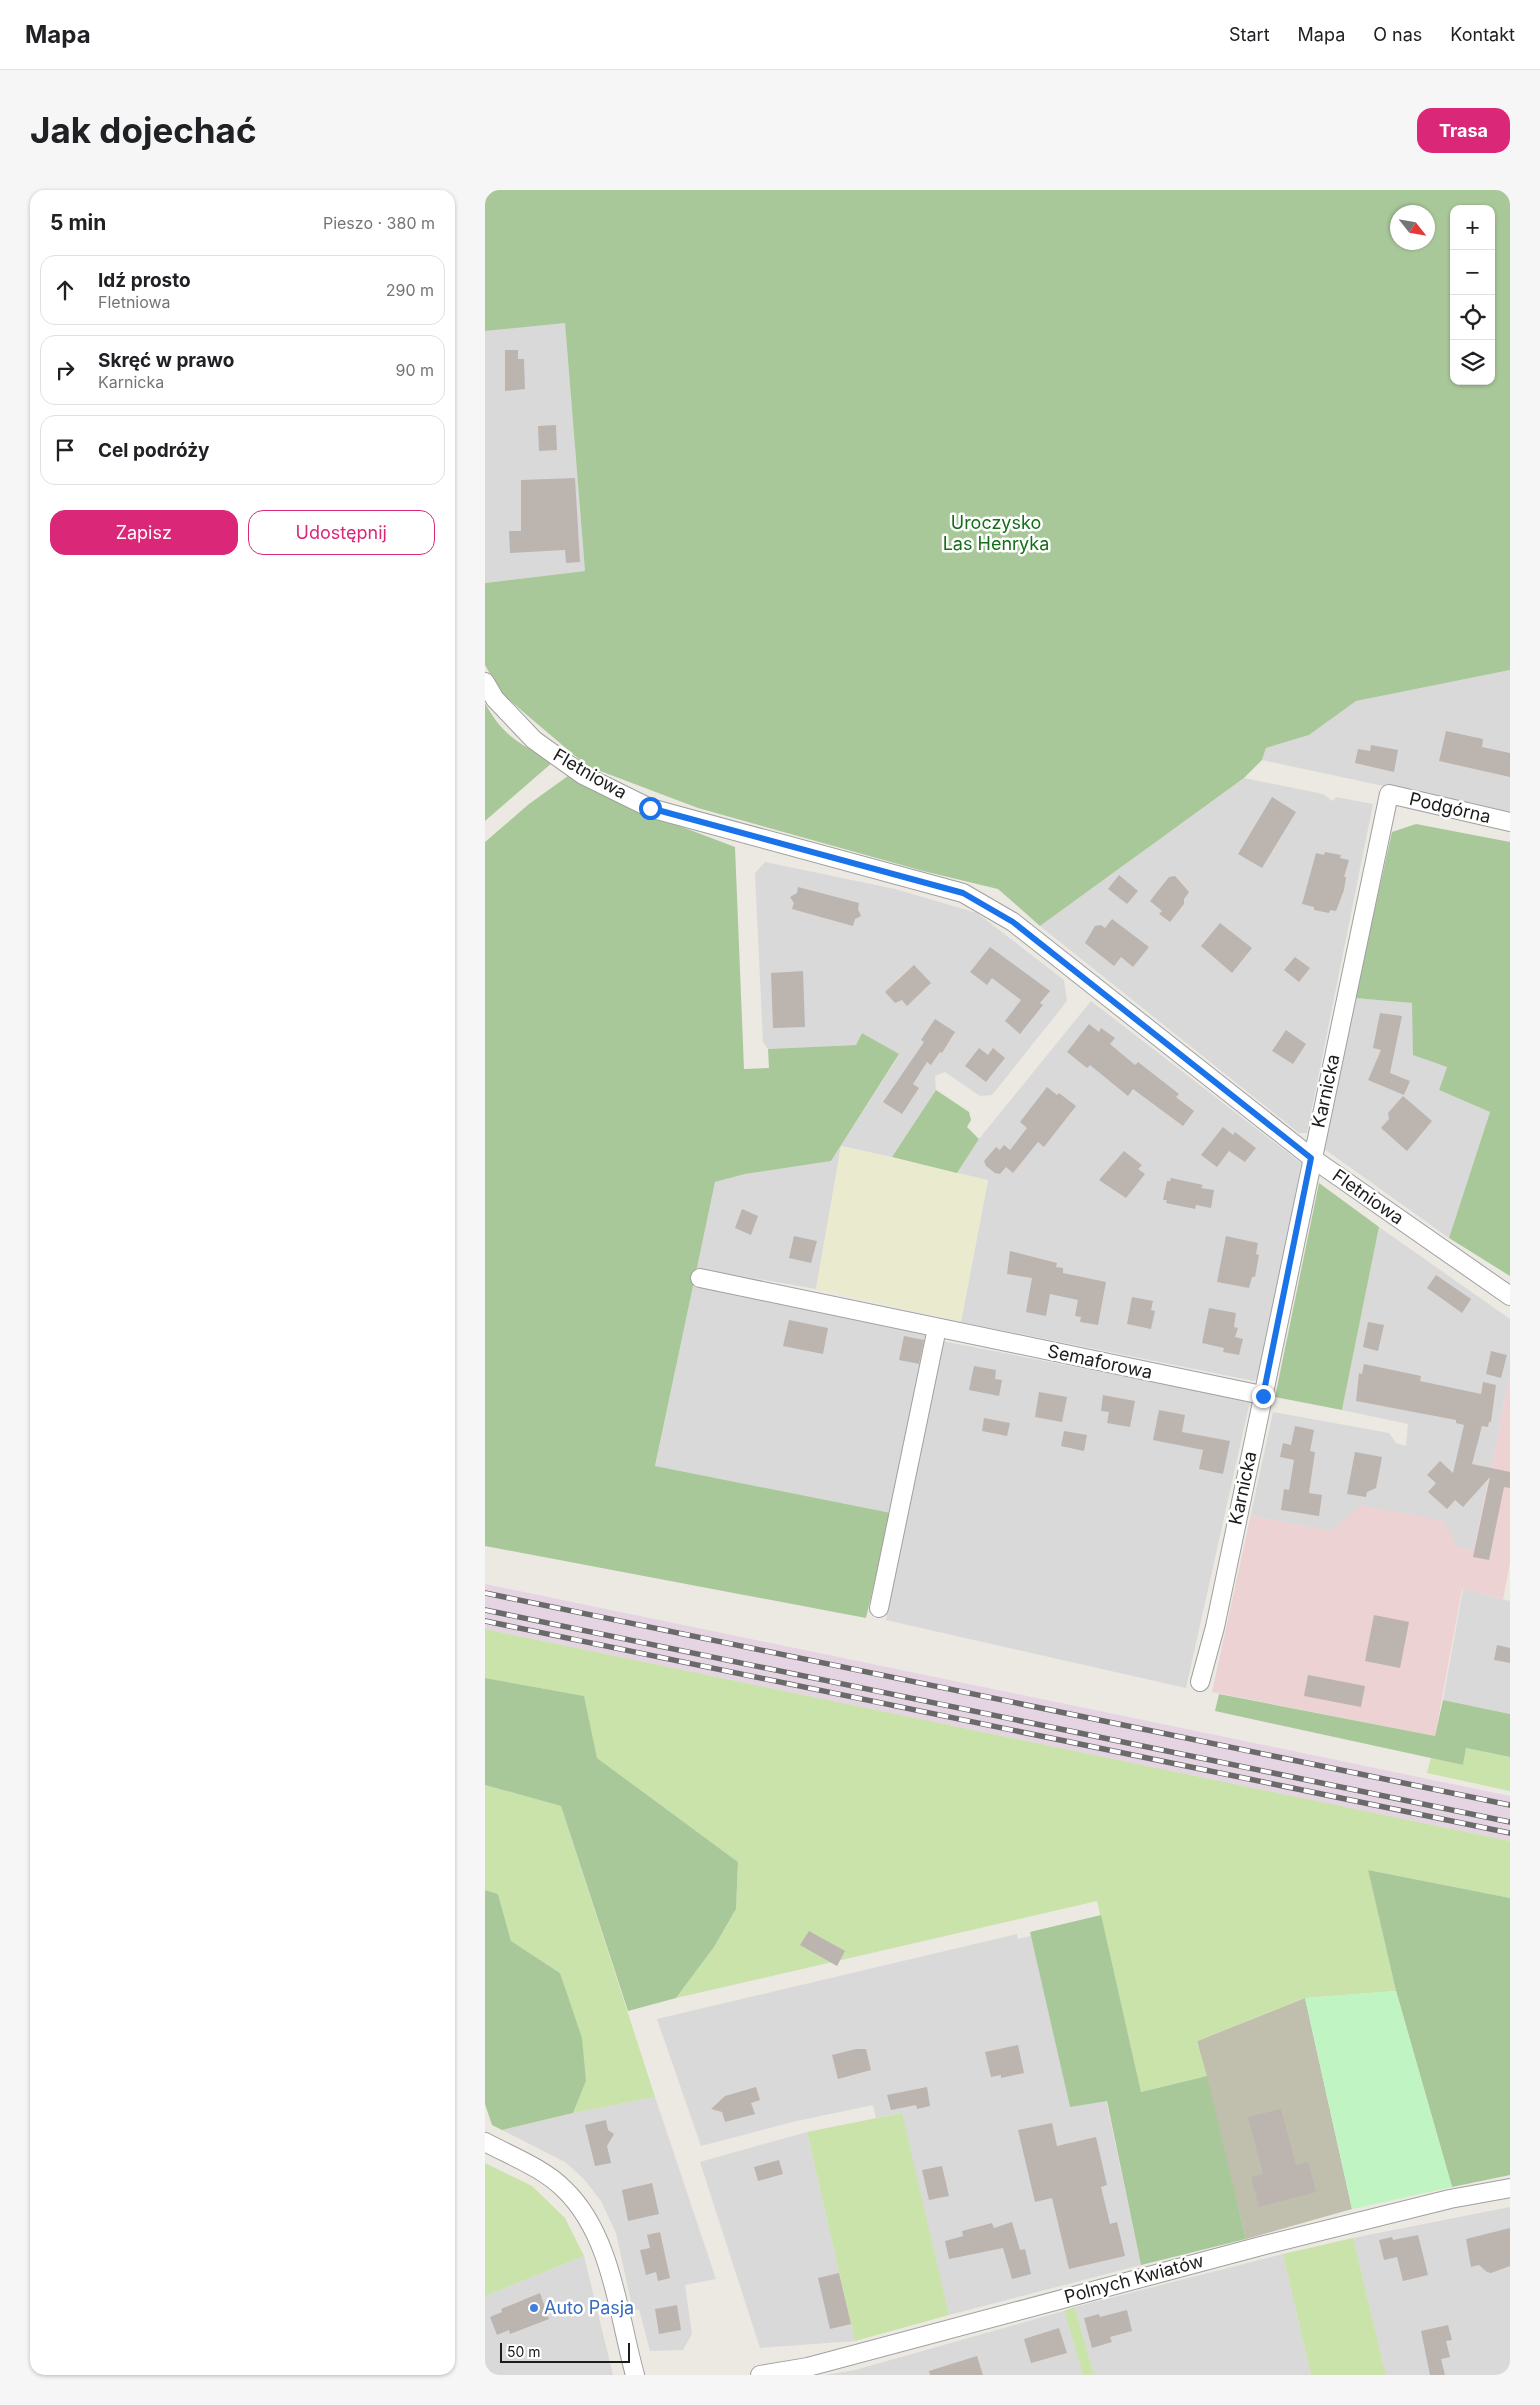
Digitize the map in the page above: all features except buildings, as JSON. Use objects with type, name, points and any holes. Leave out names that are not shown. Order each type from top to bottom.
[{"type":"street","name":"Fletniowa","points":[[485,682],[495,699],[534,740],[583,775],[650,808],[963,893],[1013,922],[1311,1158],[1510,1296]]},
{"type":"street","name":"Karnicka","points":[[1200,1682],[1215,1627],[1311,1158],[1389,794]]},
{"type":"street","name":"Podgórna","points":[[1389,794],[1510,822]]},
{"type":"street","name":"Semaforowa","points":[[700,1278],[1263,1396]]},
{"type":"street","points":[[879,1608],[937,1328]]},
{"type":"street","points":[[485,2142],[535,2169],[563,2188],[591,2224],[607,2266],[635,2375]]},
{"type":"street","name":"Polnych Kwiatów","points":[[760,2375],[808,2367],[1261,2246],[1450,2199],[1510,2188]]},
{"type":"shaded area","points":[[565,322],[585,571],[485,583],[485,331]]},
{"type":"shaded area","points":[[1510,670],[1510,813],[1262,760],[1266,748],[1309,735],[1355,701]]},
{"type":"shaded area","points":[[1244,778],[1323,794],[1333,801],[1336,797],[1373,804],[1307,1133],[1299,1133],[1040,926]]},
{"type":"shaded area","points":[[765,862],[895,889],[977,913],[1064,980],[1067,1001],[992,1095],[980,1096],[945,1072],[935,1076],[936,1090],[892,1157],[841,1146],[816,1289],[696,1268],[715,1182],[745,1174],[831,1161],[899,1055],[862,1033],[856,1045],[768,1049],[763,1042],[755,873]]},
{"type":"shaded area","points":[[1355,998],[1412,1003],[1447,1067],[1439,1090],[1490,1112],[1449,1238],[1323,1148]]},
{"type":"shaded area","points":[[1091,1001],[1301,1163],[1263,1373],[1254,1381],[961,1322],[988,1180],[957,1173],[979,1139]]},
{"type":"shaded area","points":[[1379,1227],[1510,1319],[1510,1374],[1474,1550],[1331,1531],[1257,1517],[1251,1514],[1273,1412],[1389,1433],[1396,1443],[1406,1446],[1408,1424],[1342,1410]]},
{"type":"shaded area","points":[[693,1286],[928,1333],[891,1513],[655,1467]]},
{"type":"shaded area","points":[[942,1341],[1250,1401],[1186,1688],[886,1620]]},
{"type":"shaded area","points":[[1510,1374],[1510,1563],[1503,1599],[1462,1589],[1435,1736],[1212,1692],[1251,1514],[1257,1517],[1331,1531],[1361,1505],[1442,1520],[1458,1547],[1474,1550]]},
{"type":"shaded area","points":[[485,1584],[1510,1796],[1510,1841],[485,1629]]},
{"type":"shaded area","points":[[1463,1589],[1510,1601],[1510,1714],[1443,1700]]},
{"type":"shaded area","points":[[1017,1934],[1018,1939],[1031,1936],[1070,2107],[1106,2100],[1141,2265],[949,2315],[901,2113],[876,2118],[873,2105],[792,2122],[701,2146],[657,2019]]},
{"type":"shaded area","points":[[1305,1998],[1352,2209],[1246,2239],[1197,2041]]},
{"type":"shaded area","points":[[655,2097],[716,2279],[685,2285],[692,2334],[683,2350],[650,2351],[639,2309],[633,2311],[616,2233],[601,2201],[584,2179],[565,2162],[502,2130],[573,2113]]},
{"type":"shaded area","points":[[807,2132],[855,2341],[760,2348],[700,2162]]},
{"type":"shaded area","points":[[1510,2207],[1510,2375],[1386,2375],[1353,2238]]},
{"type":"shaded area","points":[[1283,2254],[1311,2375],[1094,2375],[1075,2307]]},
{"type":"shaded area","points":[[584,2256],[613,2375],[485,2375],[485,2296]]},
{"type":"shaded area","points":[[1064,2311],[1083,2375],[825,2375],[855,2370]]},
{"type":"green space","name":"Uroczysko Las Henryka","points":[[485,190],[1510,190],[1510,670],[1356,701],[1309,735],[1266,748],[1262,760],[1244,778],[1040,926],[998,889],[923,871],[698,808],[587,766],[501,693],[485,665],[485,583],[585,571],[565,323],[485,331]]},
{"type":"green space","points":[[485,703],[506,732],[522,744],[553,762],[485,821]]},
{"type":"green space","points":[[568,776],[624,805],[735,847],[744,1069],[769,1068],[768,1049],[856,1045],[862,1033],[899,1054],[831,1161],[745,1174],[715,1182],[655,1466],[891,1513],[866,1618],[485,1546],[485,842],[529,804]]},
{"type":"green space","points":[[1416,824],[1510,842],[1510,1276],[1449,1238],[1490,1112],[1439,1090],[1447,1067],[1413,1055],[1412,1003],[1355,998],[1392,832]]},
{"type":"green space","points":[[936,1090],[969,1112],[971,1120],[967,1127],[979,1139],[957,1173],[892,1157]]},
{"type":"green space","points":[[841,1146],[988,1180],[961,1322],[816,1289]]},
{"type":"green space","points":[[1319,1183],[1379,1227],[1342,1410],[1275,1397]]},
{"type":"green space","points":[[485,1629],[1510,1841],[1510,1898],[1368,1870],[1396,1991],[1305,1998],[1197,2041],[1207,2076],[1141,2092],[1097,1901],[676,1998],[714,1947],[736,1909],[738,1862],[597,1758],[583,1696],[485,1678]]},
{"type":"green space","points":[[485,1678],[584,1696],[597,1758],[738,1862],[736,1909],[714,1947],[676,1998],[628,2011],[561,1806],[485,1785]]},
{"type":"green space","points":[[1219,1694],[1435,1736],[1443,1700],[1510,1714],[1510,1757],[1466,1748],[1463,1765],[1215,1711]]},
{"type":"green space","points":[[1466,1748],[1510,1757],[1510,1791],[1427,1773],[1431,1758],[1463,1765]]},
{"type":"green space","points":[[485,1785],[561,1806],[655,2097],[573,2113],[586,2081],[560,1973],[511,1941],[498,1894],[485,1890]]},
{"type":"green space","points":[[1368,1870],[1510,1898],[1510,2175],[1452,2187],[1396,1991]]},
{"type":"green space","points":[[485,1890],[498,1894],[511,1941],[560,1973],[582,2038],[586,2081],[573,2113],[502,2130],[492,2125],[485,2104]]},
{"type":"green space","points":[[1101,1915],[1141,2092],[1207,2076],[1246,2239],[1141,2265],[1107,2101],[1070,2107],[1030,1932]]},
{"type":"green space","points":[[1396,1991],[1452,2187],[1352,2209],[1305,1998]]},
{"type":"green space","points":[[902,2113],[949,2315],[855,2341],[807,2132]]},
{"type":"green space","points":[[485,2163],[532,2186],[565,2218],[584,2256],[485,2296]]},
{"type":"green space","points":[[1353,2238],[1386,2375],[1311,2375],[1283,2254]]},
{"type":"green space","points":[[1075,2307],[1094,2375],[1083,2375],[1064,2311]]},
{"type":"railway","points":[[485,1593],[1510,1805]]},
{"type":"railway","points":[[485,1610],[1510,1822]]},
{"type":"railway","points":[[485,1621],[1510,1833]]},
{"type":"place","name":"Auto Pasja","points":[[534,2308]]},
{"type":"route","points":[[650,808],[963,893],[1013,922],[1311,1158],[1263,1396]]}]
